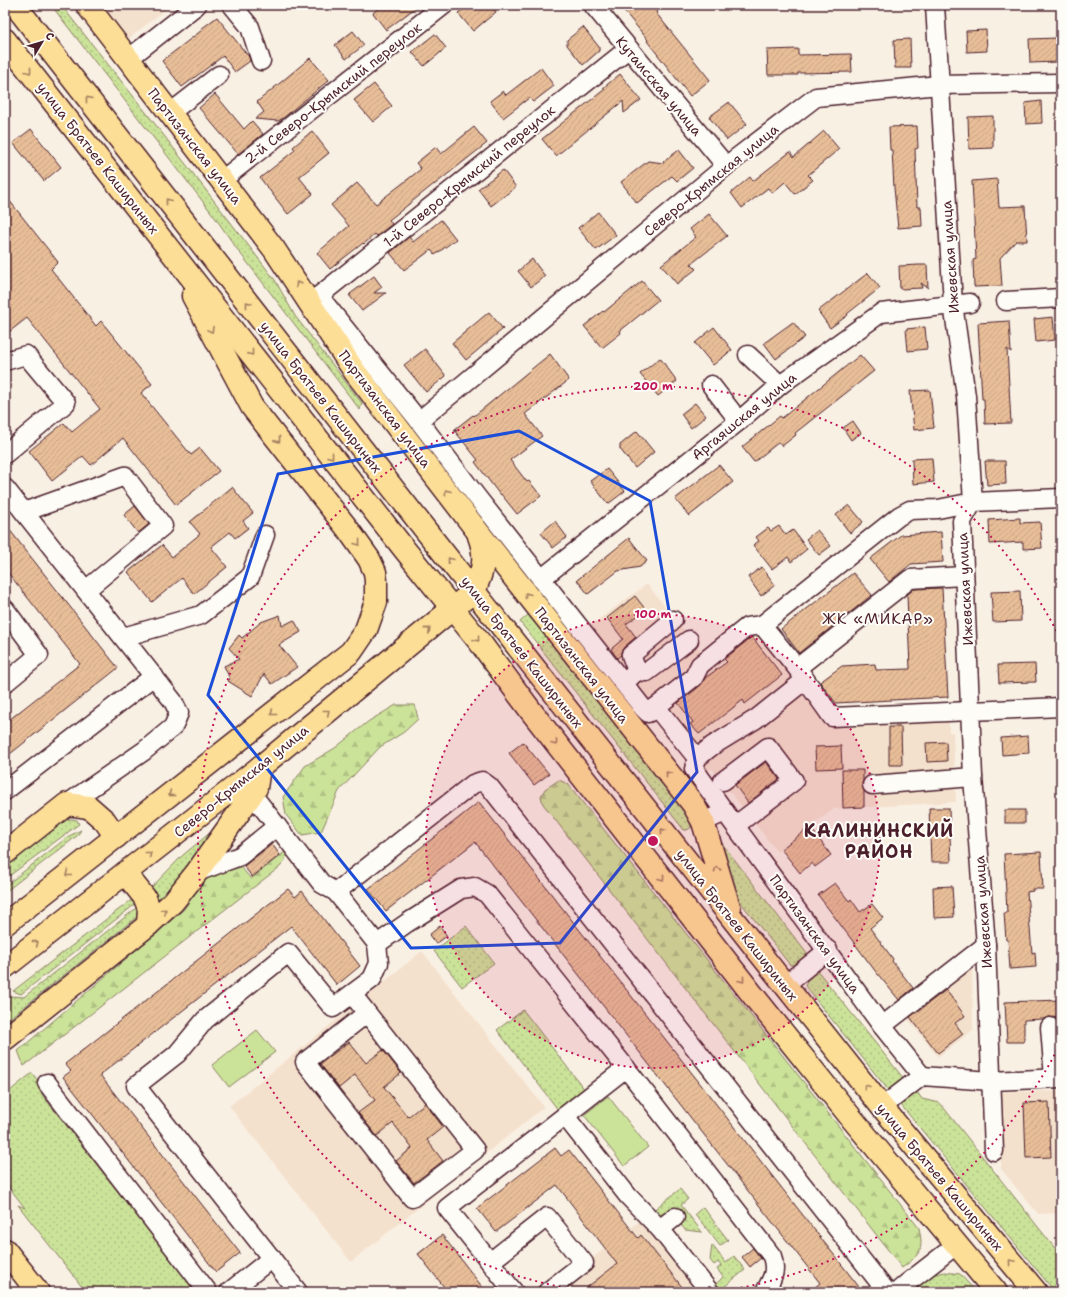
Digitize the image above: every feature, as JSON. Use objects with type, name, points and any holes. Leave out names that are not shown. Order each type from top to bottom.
[{"type":"main road","name":"улица Братьев Кашириных","points":[[15,5],[733,920],[882,1107],[1036,1292]]},
{"type":"main road","name":"Партизанская улица","points":[[87,5],[274,249],[315,299],[355,372],[698,813]]},
{"type":"main road","name":"улица Братьев Кашириных","points":[[5,40],[452,609],[482,645],[536,718],[853,1120],[996,1292]]},
{"type":"main road","points":[[5,924],[356,646],[366,630],[376,602],[377,590],[370,559],[252,407],[166,246]]},
{"type":"main road","points":[[474,591],[481,576],[484,560],[483,545],[478,532]]},
{"type":"main road","name":"Северо-Крымская улица","points":[[5,967],[259,768],[474,591]]},
{"type":"main road","points":[[5,1039],[148,925],[173,902],[197,872],[256,788],[259,768]]},
{"type":"main road","points":[[5,853],[67,804],[89,807],[105,821],[116,837]]},
{"type":"main road","points":[[698,813],[733,920]]},
{"type":"main road","points":[[125,873],[145,898],[149,909],[148,925]]},
{"type":"main road","points":[[5,1250],[38,1292]]},
{"type":"street","points":[[128,59],[197,5]]},
{"type":"street","points":[[232,5],[250,27],[261,61]]},
{"type":"street","name":"2-й Северо-Крымский переулок","points":[[222,180],[444,5]]},
{"type":"street","name":"Кутаисская улица","points":[[593,5],[726,166]]},
{"type":"street","name":"Ижевская улица","points":[[935,5],[939,86],[961,304],[973,502],[962,521],[973,777],[986,945],[994,1151]]},
{"type":"street","name":"1-й Северо-Крымский переулок","points":[[315,299],[628,49]]},
{"type":"street","points":[[170,113],[219,76]]},
{"type":"street","name":"Северо-Крымская улица","points":[[419,421],[726,166],[816,97],[939,86],[1061,83]]},
{"type":"street","points":[[1006,301],[1061,298]]},
{"type":"street","points":[[315,299],[419,421],[648,713],[694,677],[700,665],[747,628],[762,625],[899,516],[910,510],[938,509],[973,502],[1061,498]]},
{"type":"street","name":"Аргаяшская улица","points":[[542,579],[739,421],[780,385],[881,313],[961,304]]},
{"type":"street","points":[[5,361],[26,355],[66,403],[5,454]]},
{"type":"street","points":[[748,355],[780,385]]},
{"type":"street","points":[[711,386],[739,421]]},
{"type":"street","points":[[24,512],[124,476],[163,526],[86,590]]},
{"type":"street","points":[[7,496],[24,512],[154,676],[173,701],[179,714],[173,727],[144,751],[67,804]]},
{"type":"street","points":[[123,637],[202,615],[250,577],[265,535]]},
{"type":"street","points":[[656,707],[697,758],[712,746],[756,719],[801,674],[910,580],[964,576]]},
{"type":"street","points":[[5,609],[39,655],[5,683]]},
{"type":"street","points":[[637,671],[631,656],[673,620]]},
{"type":"street","points":[[762,625],[832,716],[1061,707]]},
{"type":"street","points":[[637,671],[648,672],[689,640]]},
{"type":"street","points":[[614,706],[637,671]]},
{"type":"street","points":[[5,791],[154,676]]},
{"type":"street","points":[[698,813],[731,819],[794,781],[768,747],[724,781]]},
{"type":"street","name":"Партизанская улица","points":[[697,758],[694,769],[828,950],[882,1026],[922,1076]]},
{"type":"street","points":[[872,785],[973,777]]},
{"type":"street","points":[[336,892],[474,784],[482,782],[490,786],[887,1292]]},
{"type":"street","points":[[252,794],[322,884],[336,892],[376,944],[380,963],[372,979],[333,1008],[288,953],[205,1020],[177,1054],[136,1086],[298,1292]]},
{"type":"street","points":[[197,872],[240,856],[277,826]]},
{"type":"street","points":[[376,944],[461,889],[475,887],[487,894],[626,1068],[772,1256],[775,1266],[774,1276],[765,1292]]},
{"type":"street","points":[[882,1026],[986,945]]},
{"type":"street","points":[[785,985],[828,950]]},
{"type":"street","points":[[352,994],[367,1013],[475,1150],[412,1198],[305,1062],[367,1013]]},
{"type":"street","points":[[882,1107],[922,1076],[991,1081],[1057,1078],[1050,1027]]},
{"type":"street","points":[[514,1292],[447,1208],[626,1068]]},
{"type":"street","points":[[47,1083],[208,1292]]},
{"type":"street","points":[[565,1116],[628,1196],[660,1229],[710,1292]]},
{"type":"street","points":[[490,1262],[547,1217],[584,1263],[547,1292]]},
{"type":"street","points":[[660,1229],[676,1217]]},
{"type":"street","points":[[897,1292],[956,1245]]},
{"type":"street","points":[[229,1292],[272,1258]]},
{"type":"highlighted area","points":[[519,431],[650,501],[697,772],[560,943],[411,948],[208,695],[278,474]]},
{"type":"shaded area","points":[[100,5],[171,5],[127,40]]},
{"type":"shaded area","points":[[647,584],[701,651],[746,617],[822,714],[824,723],[949,719],[949,732],[953,732],[956,802],[834,809],[777,852],[712,769],[703,774],[588,627]]},
{"type":"shaded area","points":[[422,951],[544,1107],[351,1262],[229,1106]]},
{"type":"shaded area","points":[[972,953],[973,1030],[938,1057],[899,1008]]},
{"type":"shaded area","points":[[1061,1091],[1061,1213],[1038,1214],[1001,1169],[999,1092]]},
{"type":"shaded area","points":[[655,1209],[719,1292],[549,1292]]},
{"type":"green space","points":[[51,5],[61,5],[275,280],[295,316],[362,403],[360,410],[237,249],[214,216]]},
{"type":"green space","points":[[530,613],[684,807],[692,827],[684,830],[520,622]]},
{"type":"green space","points":[[396,705],[415,705],[418,719],[404,732],[380,747],[339,791],[321,832],[302,835],[286,815],[283,797],[305,766],[335,748],[369,721]]},
{"type":"green space","points":[[559,780],[568,784],[919,1228],[921,1247],[917,1255],[902,1268],[543,804],[541,796],[545,789]]},
{"type":"green space","points":[[66,820],[77,820],[79,824],[5,879],[5,868]]},
{"type":"green space","points":[[222,823],[167,894],[158,900],[150,889],[183,855]]},
{"type":"green space","points":[[81,830],[77,836],[5,892],[5,886],[69,836]]},
{"type":"green space","points":[[718,838],[808,955],[798,964],[790,965],[738,899]]},
{"type":"green space","points":[[286,851],[285,860],[281,866],[24,1066],[18,1051],[184,909],[205,878],[241,867],[251,879]]},
{"type":"green space","points":[[130,901],[135,901],[133,906],[21,994],[13,991]]},
{"type":"green space","points":[[139,906],[138,916],[5,1022],[5,1000],[10,996],[24,997]]},
{"type":"green space","points":[[466,926],[494,963],[462,987],[434,951]]},
{"type":"green space","points":[[817,970],[904,1079],[889,1091],[805,986],[808,979]]},
{"type":"green space","points":[[523,1010],[585,1090],[559,1111],[497,1030]]},
{"type":"green space","points":[[257,1030],[275,1052],[229,1087],[212,1065]]},
{"type":"green space","points":[[32,1073],[42,1086],[40,1092],[193,1288],[198,1289],[200,1292],[86,1292],[18,1205],[25,1208],[5,1182],[5,1095]]},
{"type":"green space","points":[[917,1092],[922,1099],[940,1103],[1061,1256],[1061,1292],[1055,1292],[901,1105]]},
{"type":"green space","points":[[608,1096],[648,1147],[624,1166],[584,1115]]},
{"type":"green space","points":[[680,1189],[688,1199],[681,1205],[702,1232],[685,1230],[671,1212],[661,1218],[651,1212]]},
{"type":"green space","points":[[703,1207],[728,1240],[720,1246],[695,1214]]},
{"type":"green space","points":[[712,1245],[726,1263],[734,1256],[745,1270],[719,1291],[716,1288],[716,1284],[723,1277],[717,1269],[721,1266],[718,1262],[714,1265],[710,1260]]},
{"type":"green space","points":[[945,1272],[960,1274],[976,1292],[917,1292],[915,1290],[931,1275]]},
{"type":"building","points":[[382,5],[419,5],[386,30],[373,13]]},
{"type":"building","points":[[468,5],[490,5],[496,12],[473,31],[458,13]]},
{"type":"building","points":[[619,5],[651,5],[710,80],[690,96],[647,41],[648,40]]},
{"type":"building","points":[[217,17],[249,57],[250,61],[235,72],[223,56],[182,87],[162,61]]},
{"type":"building","points":[[583,27],[599,47],[599,51],[583,65],[567,45],[567,40]]},
{"type":"building","points":[[986,30],[987,51],[967,52],[966,31]]},
{"type":"building","points":[[353,31],[364,45],[346,59],[335,45]]},
{"type":"building","points":[[435,34],[446,48],[424,66],[412,52]]},
{"type":"building","points":[[1057,38],[1058,62],[1030,63],[1029,39]]},
{"type":"building","points":[[910,39],[911,68],[895,68],[894,40]]},
{"type":"building","points":[[798,49],[798,55],[851,54],[852,72],[768,75],[767,50]]},
{"type":"building","points":[[310,58],[329,80],[278,121],[255,119],[264,112],[257,102]]},
{"type":"building","points":[[541,68],[554,86],[533,102],[529,98],[503,118],[490,101],[503,91],[506,95]]},
{"type":"building","points":[[620,74],[641,100],[624,113],[623,101],[556,156],[542,139],[605,89],[603,88]]},
{"type":"building","points":[[374,84],[392,106],[373,122],[354,100]]},
{"type":"building","points":[[215,94],[244,129],[252,121],[263,134],[238,154],[199,108]]},
{"type":"building","points":[[1041,101],[1042,123],[1026,124],[1025,103]]},
{"type":"building","points":[[729,102],[747,124],[727,140],[709,117]]},
{"type":"building","points":[[993,116],[993,148],[969,149],[968,117]]},
{"type":"building","points":[[917,126],[918,148],[915,149],[917,207],[921,207],[922,226],[898,228],[889,127]]},
{"type":"building","points":[[474,127],[487,143],[389,220],[392,224],[377,236],[375,234],[330,269],[317,253],[349,226],[331,205],[357,183],[376,204],[421,169],[416,163],[436,147],[441,154]]},
{"type":"building","points":[[31,129],[61,167],[44,181],[13,143]]},
{"type":"building","points":[[312,131],[329,153],[299,177],[313,194],[288,214],[260,178],[295,150],[293,147]]},
{"type":"building","points":[[824,131],[839,149],[808,175],[813,180],[795,194],[785,182],[772,193],[768,188],[742,208],[731,193],[750,177],[753,181],[790,152],[794,157]]},
{"type":"building","points":[[679,150],[693,168],[677,181],[672,176],[637,203],[621,182],[648,161],[664,163],[663,162]]},
{"type":"building","points":[[503,170],[516,187],[491,206],[478,189]]},
{"type":"building","points":[[997,179],[999,207],[1025,206],[1027,241],[1016,241],[1000,258],[1002,286],[974,287],[973,260],[976,259],[972,181]]},
{"type":"building","points":[[5,195],[58,262],[51,269],[96,326],[101,321],[152,384],[141,393],[191,455],[200,448],[219,471],[176,505],[123,438],[91,465],[83,456],[52,481],[29,451],[64,423],[72,432],[100,409],[27,318],[5,335]]},
{"type":"building","points":[[598,212],[616,235],[596,250],[578,228]]},
{"type":"building","points":[[709,214],[727,236],[691,264],[696,269],[677,284],[661,265],[696,237],[690,229]]},
{"type":"building","points":[[441,220],[456,239],[435,255],[431,250],[404,270],[390,253],[409,237],[413,242]]},
{"type":"building","points":[[532,259],[545,276],[531,287],[518,271]]},
{"type":"building","points":[[927,265],[928,288],[921,283],[922,288],[900,289],[899,266]]},
{"type":"building","points":[[868,273],[880,288],[830,328],[818,311]]},
{"type":"building","points":[[374,276],[382,287],[374,293],[386,293],[362,311],[349,295],[351,295],[350,294]]},
{"type":"building","points":[[642,281],[658,300],[602,348],[584,326]]},
{"type":"building","points":[[489,312],[503,329],[466,360],[452,343]]},
{"type":"building","points":[[1053,317],[1055,340],[1036,342],[1034,319]]},
{"type":"building","points":[[1009,321],[1011,352],[1007,349],[1011,423],[985,424],[984,399],[982,399],[978,323]]},
{"type":"building","points":[[793,322],[805,337],[776,359],[764,343]]},
{"type":"building","points":[[714,327],[732,350],[713,365],[695,343]]},
{"type":"building","points":[[925,327],[927,349],[908,351],[906,329]]},
{"type":"building","points":[[425,349],[446,376],[426,392],[404,365]]},
{"type":"building","points":[[550,354],[569,380],[525,414],[542,436],[510,460],[527,482],[529,481],[541,496],[517,514],[501,494],[500,495],[475,462],[478,460],[454,430],[457,431],[455,429],[473,415],[474,416]]},
{"type":"building","points":[[860,355],[874,371],[795,433],[796,435],[782,446],[779,442],[754,462],[742,447],[780,416],[782,418]]},
{"type":"building","points":[[660,358],[677,381],[658,396],[640,374]]},
{"type":"building","points":[[930,390],[934,428],[914,430],[910,391]]},
{"type":"building","points":[[695,403],[706,416],[691,428],[681,414]]},
{"type":"building","points":[[853,421],[861,433],[851,440],[843,428]]},
{"type":"building","points":[[637,431],[654,452],[635,468],[620,449],[620,445]]},
{"type":"building","points":[[932,458],[934,482],[913,484],[912,459]]},
{"type":"building","points":[[985,461],[1005,461],[1006,484],[987,485]]},
{"type":"building","points":[[719,465],[733,482],[689,516],[675,499]]},
{"type":"building","points":[[607,469],[625,491],[608,504],[590,481]]},
{"type":"building","points":[[232,487],[253,513],[243,521],[248,528],[235,538],[230,532],[211,547],[227,567],[194,594],[182,578],[152,602],[128,572],[162,545],[172,557],[200,534],[190,522]]},
{"type":"building","points":[[849,505],[863,522],[850,533],[836,515]]},
{"type":"building","points":[[135,506],[149,524],[138,533],[124,515]]},
{"type":"building","points":[[1020,518],[1020,523],[1040,522],[1042,548],[1023,549],[1023,542],[990,544],[989,520]]},
{"type":"building","points":[[555,521],[567,537],[553,548],[541,533]]},
{"type":"building","points":[[5,524],[118,668],[5,758],[5,723],[80,664],[5,569]]},
{"type":"building","points":[[779,526],[786,535],[793,530],[807,549],[791,562],[788,557],[772,569],[753,545],[759,541],[756,537],[768,528],[771,531]]},
{"type":"building","points":[[817,530],[831,546],[819,555],[806,539]]},
{"type":"building","points":[[941,532],[943,562],[911,564],[889,582],[870,559],[901,535]]},
{"type":"building","points":[[629,538],[647,561],[640,567],[618,571],[588,594],[577,580]]},
{"type":"building","points":[[762,567],[775,585],[761,596],[748,577]]},
{"type":"building","points":[[853,573],[872,595],[799,653],[781,629]]},
{"type":"building","points":[[942,588],[948,697],[836,703],[820,682],[842,666],[875,664],[876,670],[910,669],[907,595],[914,589]]},
{"type":"building","points":[[1020,591],[1021,621],[993,622],[991,592]]},
{"type":"building","points":[[635,596],[646,610],[626,624],[636,637],[624,647],[621,655],[617,658],[611,649],[623,639],[607,618]]},
{"type":"building","points":[[280,615],[282,626],[294,620],[301,632],[279,645],[297,667],[272,684],[264,674],[252,696],[228,681],[230,679],[224,666],[239,659],[229,648],[239,635],[242,638],[261,622]]},
{"type":"building","points":[[752,637],[782,675],[745,704],[743,700],[699,734],[690,724],[693,722],[678,703],[701,685],[705,678],[727,662],[724,659]]},
{"type":"building","points":[[1035,664],[1036,682],[999,683],[998,665]]},
{"type":"building","points":[[889,727],[901,727],[902,765],[889,765]]},
{"type":"building","points":[[1028,736],[1029,753],[1002,755],[1001,738]]},
{"type":"building","points":[[523,742],[549,774],[534,785],[509,753]]},
{"type":"building","points":[[946,742],[947,761],[927,762],[926,743]]},
{"type":"building","points":[[841,746],[842,768],[816,769],[815,747]]},
{"type":"building","points":[[766,762],[779,779],[748,803],[735,785]]},
{"type":"building","points":[[842,770],[863,770],[862,785],[864,791],[864,807],[843,808]]},
{"type":"building","points":[[479,802],[863,1292],[809,1292],[820,1283],[475,842],[386,911],[368,889]]},
{"type":"building","points":[[929,808],[949,808],[951,862],[931,862]]},
{"type":"building","points":[[1005,810],[1025,810],[1025,823],[1005,823]]},
{"type":"building","points":[[810,827],[831,855],[815,867],[812,863],[800,873],[781,849]]},
{"type":"building","points":[[272,844],[280,855],[252,877],[244,866]]},
{"type":"building","points":[[1041,852],[1043,889],[1032,889],[1033,891],[1027,892],[1032,953],[1035,952],[1036,967],[1010,969],[1004,913],[1007,913],[1004,854]]},
{"type":"building","points":[[835,883],[849,901],[851,899],[860,912],[872,904],[883,918],[870,928],[893,959],[892,961],[913,988],[899,1000],[818,895]]},
{"type":"building","points":[[952,886],[954,917],[934,918],[933,887]]},
{"type":"building","points":[[288,889],[295,897],[302,891],[360,966],[337,985],[291,926],[100,1075],[240,1253],[216,1272],[63,1077],[71,1071],[65,1064]]},
{"type":"building","points":[[440,926],[447,936],[436,944],[429,935]]},
{"type":"building","points":[[946,990],[965,1016],[955,1023],[963,1034],[938,1053],[910,1017]]},
{"type":"building","points":[[1061,1000],[1061,1018],[1050,1017],[1024,1020],[1024,1042],[1007,1042],[1005,1002]]},
{"type":"building","points":[[349,1042],[366,1063],[383,1050],[401,1073],[384,1087],[408,1117],[425,1103],[443,1127],[427,1140],[443,1161],[414,1183],[396,1161],[412,1148],[393,1123],[377,1136],[358,1113],[375,1100],[355,1075],[339,1088],[320,1064]]},
{"type":"building","points":[[1049,1102],[1051,1157],[1026,1158],[1024,1103]]},
{"type":"building","points":[[555,1148],[561,1156],[569,1150],[638,1238],[641,1235],[686,1292],[581,1292],[617,1264],[557,1185],[496,1232],[477,1208]]},
{"type":"building","points":[[442,1235],[486,1292],[448,1292],[418,1254]]},
{"type":"building","points":[[753,1248],[761,1258],[750,1267],[742,1257]]},
{"type":"district","name":"ЖК «МИКАР»","points":[[878,619]]},
{"type":"district","name":"КАЛИНИНСКИЙ РАЙОН","points":[[879,841]]}]
